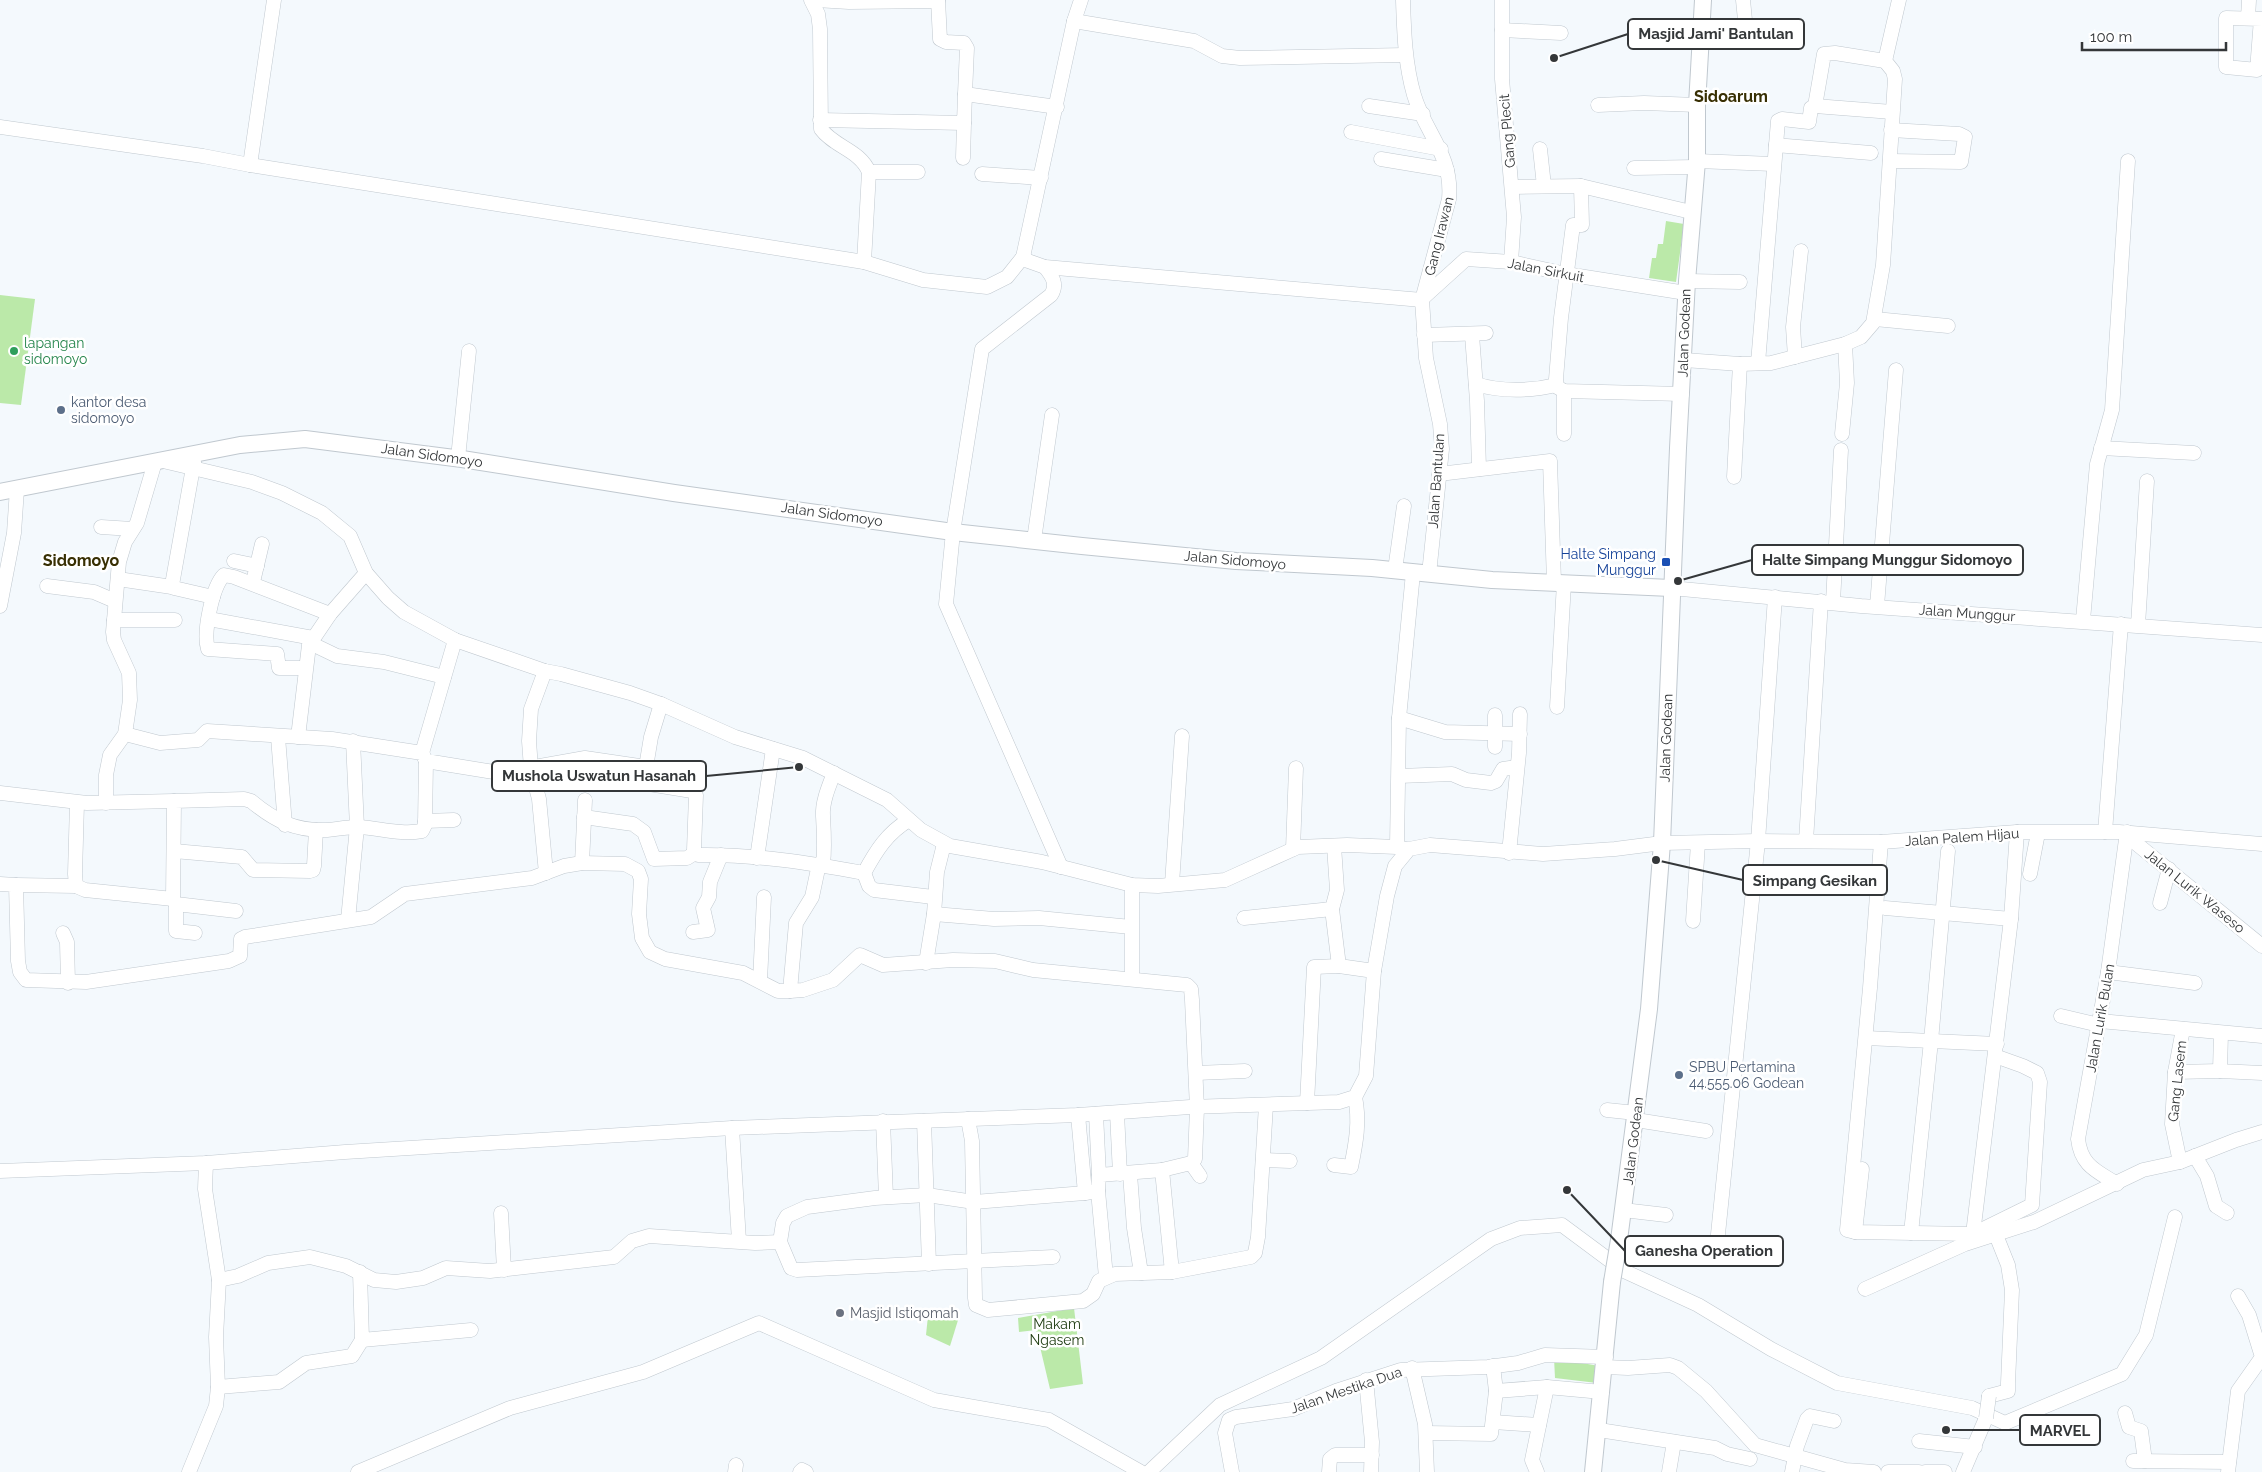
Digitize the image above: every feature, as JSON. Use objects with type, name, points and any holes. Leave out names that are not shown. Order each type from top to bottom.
[{"type":"main road","name":"Jalan Godean","points":[[1593,1472],[1599,1430],[1612,1282],[1636,1117],[1649,1009],[1662,843],[1671,588],[1684,360],[1686,287],[1696,164],[1701,0]]},
{"type":"main road","name":"Jalan Sidomoyo","points":[[0,492],[159,462],[195,462],[268,441],[305,439],[458,458],[674,493],[953,532],[1236,561],[1395,570],[1559,583],[1671,588]]},
{"type":"street","points":[[250,165],[274,0]]},
{"type":"street","points":[[811,0],[818,14],[820,29],[821,129],[827,137],[857,155],[865,163],[869,172],[864,262]]},
{"type":"street","points":[[816,0],[849,2],[938,1],[940,39],[946,42],[964,43],[967,48],[963,158]]},
{"type":"street","points":[[0,126],[203,156],[864,262],[923,280],[987,288],[1006,277],[1023,257],[1057,107],[1074,21],[1081,0]]},
{"type":"street","name":"Gang Irawan","points":[[1403,0],[1405,55],[1414,95],[1441,149],[1447,170],[1449,199],[1422,300]]},
{"type":"street","name":"Gang Plecit","points":[[1502,0],[1502,79],[1514,217],[1510,262]]},
{"type":"street","points":[[1739,35],[1745,20],[1746,10],[1743,0]]},
{"type":"street","points":[[1885,61],[1899,0]]},
{"type":"street","points":[[2249,0],[2257,19]]},
{"type":"street","points":[[1074,21],[1194,41],[1222,56],[1240,58],[1405,55]]},
{"type":"street","points":[[1502,30],[1562,33]]},
{"type":"street","points":[[1684,360],[1740,364],[1758,363],[1795,357],[1845,344],[1861,337],[1875,319],[1883,265],[1895,79],[1894,71],[1885,61],[1835,53],[1824,54],[1815,106],[1811,108],[1809,122],[1782,119],[1778,121],[1758,363]]},
{"type":"street","points":[[965,94],[1057,107]]},
{"type":"street","points":[[1598,105],[1644,103],[1697,105]]},
{"type":"street","points":[[1369,106],[1423,114]]},
{"type":"street","points":[[1815,106],[1892,112]]},
{"type":"street","points":[[820,120],[964,123]]},
{"type":"street","points":[[1890,161],[1961,162],[1965,137],[1960,134],[1891,130]]},
{"type":"street","points":[[1351,132],[1441,149]]},
{"type":"street","points":[[1776,145],[1870,153]]},
{"type":"street","points":[[1540,149],[1544,186]]},
{"type":"street","points":[[1381,159],[1447,170]]},
{"type":"street","points":[[2083,620],[2095,476],[2112,410],[2128,161]]},
{"type":"street","points":[[1634,168],[1696,164],[1773,164]]},
{"type":"street","points":[[869,172],[918,172]]},
{"type":"street","points":[[982,174],[1041,178]]},
{"type":"street","points":[[1512,187],[1580,186],[1691,212]]},
{"type":"street","points":[[1564,434],[1560,388],[1566,274],[1573,225],[1582,225],[1580,186]]},
{"type":"street","points":[[1795,357],[1793,327],[1801,251]]},
{"type":"street","points":[[1023,257],[1028,262],[1045,267],[1422,300]]},
{"type":"street","name":"Jalan Sirkuit","points":[[1422,300],[1466,259],[1510,262],[1566,274],[1686,287],[1740,282]]},
{"type":"street","points":[[1045,267],[1054,283],[1054,289],[1051,294],[982,349],[953,532],[946,594],[948,613],[1062,867]]},
{"type":"street","name":"Jalan Bantulan","points":[[1403,848],[1399,776],[1400,718],[1421,573],[1442,449],[1440,424],[1424,335],[1422,300]]},
{"type":"street","points":[[1875,319],[1948,326]]},
{"type":"street","points":[[1424,335],[1472,335],[1486,333]]},
{"type":"street","points":[[1472,335],[1479,469]]},
{"type":"street","points":[[1842,434],[1847,383],[1845,344]]},
{"type":"street","points":[[458,458],[469,351]]},
{"type":"street","points":[[1734,477],[1740,364]]},
{"type":"street","points":[[1877,606],[1896,370]]},
{"type":"street","points":[[1476,384],[1513,389],[1560,388],[1682,394]]},
{"type":"street","points":[[1034,540],[1052,415]]},
{"type":"street","points":[[2101,448],[2194,453]]},
{"type":"street","points":[[1806,841],[1841,450]]},
{"type":"street","points":[[1439,474],[1550,461],[1559,583],[1557,707]]},
{"type":"street","points":[[106,803],[110,754],[125,734],[131,686],[129,673],[114,640],[115,601],[118,580],[125,542],[137,524],[159,462]]},
{"type":"street","points":[[172,587],[195,462],[282,493],[322,513],[350,536],[366,573],[376,586],[404,612],[454,640],[545,672],[561,674],[661,704],[735,737],[803,758],[887,800],[909,820],[944,844],[940,856],[926,963]]},
{"type":"street","points":[[2138,625],[2147,481]]},
{"type":"street","points":[[0,606],[14,533],[17,488]]},
{"type":"street","points":[[1395,570],[1404,506]]},
{"type":"street","points":[[101,527],[132,529]]},
{"type":"street","points":[[253,582],[262,544]]},
{"type":"street","points":[[234,561],[257,566]]},
{"type":"street","points":[[298,737],[304,668],[312,641],[330,614],[366,573]]},
{"type":"street","points":[[304,668],[279,668],[277,654],[208,649],[209,619],[218,581],[224,575],[253,582],[330,614]]},
{"type":"street","points":[[118,580],[172,587],[213,597]]},
{"type":"street","points":[[48,586],[94,592],[115,601]]},
{"type":"street","name":"Jalan Munggur","points":[[1671,588],[1877,606],[2083,620],[2262,635]]},
{"type":"street","points":[[1717,1244],[1758,841],[1775,597]]},
{"type":"street","points":[[209,619],[312,641],[337,656],[384,662],[444,677]]},
{"type":"street","points":[[114,620],[175,620]]},
{"type":"street","points":[[2105,832],[2120,624]]},
{"type":"street","points":[[0,793],[77,803],[244,799],[285,825],[316,830],[357,827],[391,832],[422,831],[425,820],[424,757],[454,640]]},
{"type":"street","points":[[545,672],[531,708],[531,768],[539,799],[546,873]]},
{"type":"street","points":[[661,704],[646,767],[646,780],[649,784],[692,792],[696,795],[695,853]]},
{"type":"street","points":[[1509,853],[1520,734],[1520,714]]},
{"type":"street","points":[[1495,715],[1495,740]]},
{"type":"street","points":[[1400,718],[1445,732],[1495,740],[1520,734]]},
{"type":"street","points":[[125,734],[160,743],[198,740],[207,731],[353,741],[500,773],[585,758],[646,767]]},
{"type":"street","points":[[278,736],[285,825]]},
{"type":"street","points":[[1172,884],[1182,736]]},
{"type":"street","points":[[348,920],[357,827],[353,741]]},
{"type":"street","points":[[757,858],[773,749]]},
{"type":"street","points":[[1399,776],[1452,774],[1466,780],[1491,783],[1496,781],[1503,769],[1517,767]]},
{"type":"street","points":[[1294,849],[1296,768]]},
{"type":"street","points":[[790,991],[796,923],[812,897],[821,864],[826,840],[823,816],[829,785],[834,773]]},
{"type":"street","points":[[582,863],[585,800]]},
{"type":"street","points":[[174,801],[176,931],[195,933]]},
{"type":"street","points":[[76,886],[77,803]]},
{"type":"street","points":[[584,817],[633,824],[644,832],[654,859],[687,858],[695,853],[821,864],[864,873]]},
{"type":"street","points":[[425,820],[454,820]]},
{"type":"street","points":[[864,873],[884,840],[897,827],[909,820]]},
{"type":"street","points":[[174,851],[242,857],[253,870],[310,871],[313,870],[314,866],[316,830]]},
{"type":"street","points":[[1974,1234],[2011,919],[2017,832]]},
{"type":"street","name":"Jalan Palem Hijau","points":[[944,844],[1062,867],[1132,885],[1158,886],[1225,880],[1294,849],[1334,846],[1370,845],[1403,848],[1444,846],[1509,853],[1584,852],[1662,843],[1758,841],[1885,842],[2017,832],[2038,834],[2105,832],[2262,844]]},
{"type":"street","points":[[2030,874],[2038,834]]},
{"type":"street","name":"Jalan Lurik Waseso","points":[[2127,834],[2262,946]]},
{"type":"street","name":"Jalan Lurik Bulan","points":[[2117,1184],[2086,1164],[2079,1153],[2080,1126],[2100,1023],[2127,834]]},
{"type":"street","points":[[1693,921],[1698,842]]},
{"type":"street","points":[[1870,1038],[1885,908],[1885,842]]},
{"type":"street","points":[[1870,1038],[1931,1041],[1996,1050],[2036,1073],[2040,1082],[2032,1205],[1974,1234],[1856,1232],[1870,1038],[1885,842]]},
{"type":"street","points":[[1334,846],[1337,890],[1332,909],[1338,966]]},
{"type":"street","points":[[0,1171],[206,1163],[345,1152],[732,1128],[1078,1115],[1339,1102],[1354,1097],[1366,1076],[1374,972],[1387,896],[1395,866],[1403,848]]},
{"type":"street","points":[[1911,1233],[1944,911],[1948,851]]},
{"type":"street","points":[[693,932],[708,930],[703,908],[709,897],[710,882],[721,855]]},
{"type":"street","points":[[16,885],[16,928],[20,972],[26,980],[68,983],[229,961],[240,956],[241,939],[244,937],[371,917],[405,894],[532,878],[582,863],[625,864],[638,871],[641,879],[639,914],[642,938],[650,952],[665,959],[743,973],[778,991],[803,990],[834,980],[860,955],[883,965],[953,960],[995,961],[1033,970],[1187,984],[1191,989],[1196,1073],[1195,1159],[1192,1163],[1162,1170],[1099,1175]]},
{"type":"street","points":[[2160,903],[2169,869]]},
{"type":"street","points":[[864,873],[869,886],[874,890],[994,918],[1047,918],[1132,926]]},
{"type":"street","points":[[0,884],[76,886],[85,890],[175,901],[236,911]]},
{"type":"street","points":[[1132,885],[1132,979]]},
{"type":"street","points":[[760,981],[764,897]]},
{"type":"street","points":[[1885,908],[1944,911],[2011,919]]},
{"type":"street","points":[[1244,918],[1332,909]]},
{"type":"street","points":[[63,933],[67,942],[68,983]]},
{"type":"street","points":[[1306,1103],[1313,970],[1316,966],[1338,966],[1374,972]]},
{"type":"street","points":[[2108,972],[2194,983]]},
{"type":"street","points":[[2061,1016],[2100,1023],[2262,1036]]},
{"type":"street","name":"Gang Lasem","points":[[2180,1162],[2172,1124],[2175,1072],[2183,1029]]},
{"type":"street","points":[[2220,1072],[2221,1033]]},
{"type":"street","points":[[1196,1073],[1245,1071]]},
{"type":"street","points":[[2175,1072],[2262,1073]]},
{"type":"street","points":[[1334,1165],[1351,1167],[1357,1136],[1357,1109],[1354,1097]]},
{"type":"street","points":[[968,1119],[972,1142],[974,1202],[973,1263],[976,1305],[988,1310],[1083,1301],[1093,1294],[1098,1281],[1106,1277],[1172,1272],[1250,1257],[1255,1253],[1266,1105]]},
{"type":"street","points":[[1607,1110],[1706,1131]]},
{"type":"street","points":[[1117,1113],[1141,1273]]},
{"type":"street","points":[[1092,1192],[1099,1175],[1096,1114]]},
{"type":"street","points":[[1078,1115],[1106,1277]]},
{"type":"street","points":[[883,1121],[886,1198]]},
{"type":"street","points":[[924,1121],[929,1264]]},
{"type":"street","points":[[732,1128],[739,1241]]},
{"type":"street","points":[[1865,1289],[1965,1244],[2034,1222],[2143,1170],[2180,1162],[2262,1132]]},
{"type":"street","points":[[2195,1156],[2207,1176],[2213,1201],[2216,1206],[2227,1212]]},
{"type":"street","points":[[1263,1160],[1290,1161]]},
{"type":"street","points":[[189,1472],[216,1406],[218,1387],[216,1336],[218,1280],[205,1189],[206,1163]]},
{"type":"street","points":[[1192,1163],[1200,1176]]},
{"type":"street","points":[[1162,1170],[1172,1272]]},
{"type":"street","points":[[1053,1257],[973,1263],[797,1270],[791,1268],[780,1242],[783,1223],[787,1216],[794,1211],[807,1207],[927,1195],[974,1202],[1092,1192]]},
{"type":"street","points":[[1623,1210],[1666,1215]]},
{"type":"street","points":[[501,1213],[504,1270]]},
{"type":"street","points":[[1149,1472],[1220,1405],[1321,1358],[1491,1239],[1520,1228],[1562,1225],[1624,1271],[1698,1305],[1771,1348],[1837,1383],[1972,1408],[2004,1423],[2122,1374],[2146,1335],[2175,1216]]},
{"type":"street","points":[[1963,1472],[1986,1418],[1989,1396],[2008,1391],[2012,1290],[2008,1265],[1996,1235]]},
{"type":"street","points":[[218,1280],[238,1276],[268,1263],[310,1257],[322,1259],[360,1272],[374,1280],[396,1282],[423,1278],[446,1268],[504,1270],[614,1257],[632,1241],[649,1236],[780,1242]]},
{"type":"street","points":[[218,1387],[282,1381],[306,1363],[352,1356],[362,1340],[360,1272]]},
{"type":"street","points":[[2125,1413],[2129,1427],[2141,1431],[2139,1461],[2205,1467],[2228,1467],[2238,1391],[2262,1357],[2249,1315],[2238,1296]]},
{"type":"street","points":[[358,1472],[510,1408],[644,1372],[759,1323],[934,1400],[1049,1420],[1141,1472]]},
{"type":"street","points":[[362,1340],[380,1340],[472,1330]]},
{"type":"street","name":"Jalan Mestika Dua","points":[[1232,1472],[1225,1433],[1229,1420],[1236,1417],[1294,1408],[1366,1380],[1412,1368],[1493,1366],[1544,1355],[1605,1362],[1628,1368],[1670,1365],[1678,1368],[1706,1391],[1752,1455]]},
{"type":"street","points":[[1426,1433],[1491,1434],[1496,1391],[1493,1366]]},
{"type":"street","points":[[1412,1368],[1426,1433],[1427,1472]]},
{"type":"street","points":[[1366,1380],[1372,1455],[1371,1472]]},
{"type":"street","points":[[1496,1391],[1546,1387],[1602,1392]]},
{"type":"street","points":[[1537,1472],[1532,1460],[1546,1387]]},
{"type":"street","points":[[1793,1466],[1807,1418],[1810,1416],[1834,1421]]},
{"type":"street","points":[[1493,1422],[1539,1425]]},
{"type":"street","points":[[1599,1430],[1715,1448],[1727,1454],[1752,1455],[1793,1466],[1874,1472]]},
{"type":"street","points":[[1919,1441],[1975,1447]]},
{"type":"street","points":[[1669,1472],[1674,1442]]},
{"type":"street","points":[[1329,1472],[1330,1459],[1335,1455],[1372,1455]]},
{"type":"street","points":[[800,1472],[802,1470],[806,1472]]},
{"type":"street","points":[[1888,1472],[1919,1472]]},
{"type":"street","points":[[1925,1472],[1945,1472]]},
{"type":"green space","points":[[1666,221],[1684,224],[1676,282],[1649,278],[1652,258],[1656,258],[1658,244],[1663,244]]},
{"type":"green space","name":"lapangan sidomoyo","points":[[0,295],[35,299],[21,405],[0,403]]},
{"type":"green space","name":"Makam Ngasem","points":[[1074,1308],[1083,1384],[1050,1389],[1036,1330],[1019,1332],[1018,1318]]},
{"type":"green space","points":[[928,1316],[959,1317],[950,1346],[926,1335]]},
{"type":"green space","points":[[1554,1358],[1599,1366],[1597,1383],[1555,1378]]},
{"type":"place","name":"Masjid Jami' Bantulan","points":[[1554,58]]},
{"type":"place","name":"lapangan sidomoyo","points":[[14,351]]},
{"type":"place","name":"kantor desa sidomoyo","points":[[61,410]]},
{"type":"place","name":"Halte Simpang Munggur","points":[[1666,562]]},
{"type":"place","name":"Halte Simpang Munggur Sidomoyo","points":[[1678,581]]},
{"type":"place","name":"Mushola Uswatun Hasanah","points":[[799,767]]},
{"type":"place","name":"Simpang Gesikan","points":[[1656,860]]},
{"type":"place","name":"SPBU Pertamina 44.555.06 Godean","points":[[1679,1075]]},
{"type":"place","name":"Ganesha Operation","points":[[1567,1190]]},
{"type":"place","name":"Masjid Istiqomah","points":[[840,1313]]},
{"type":"place","name":"MARVEL","points":[[1946,1430]]},
{"type":"district","name":"Sidoarum","points":[[1731,96]]},
{"type":"district","name":"Sidomoyo","points":[[81,560]]}]
